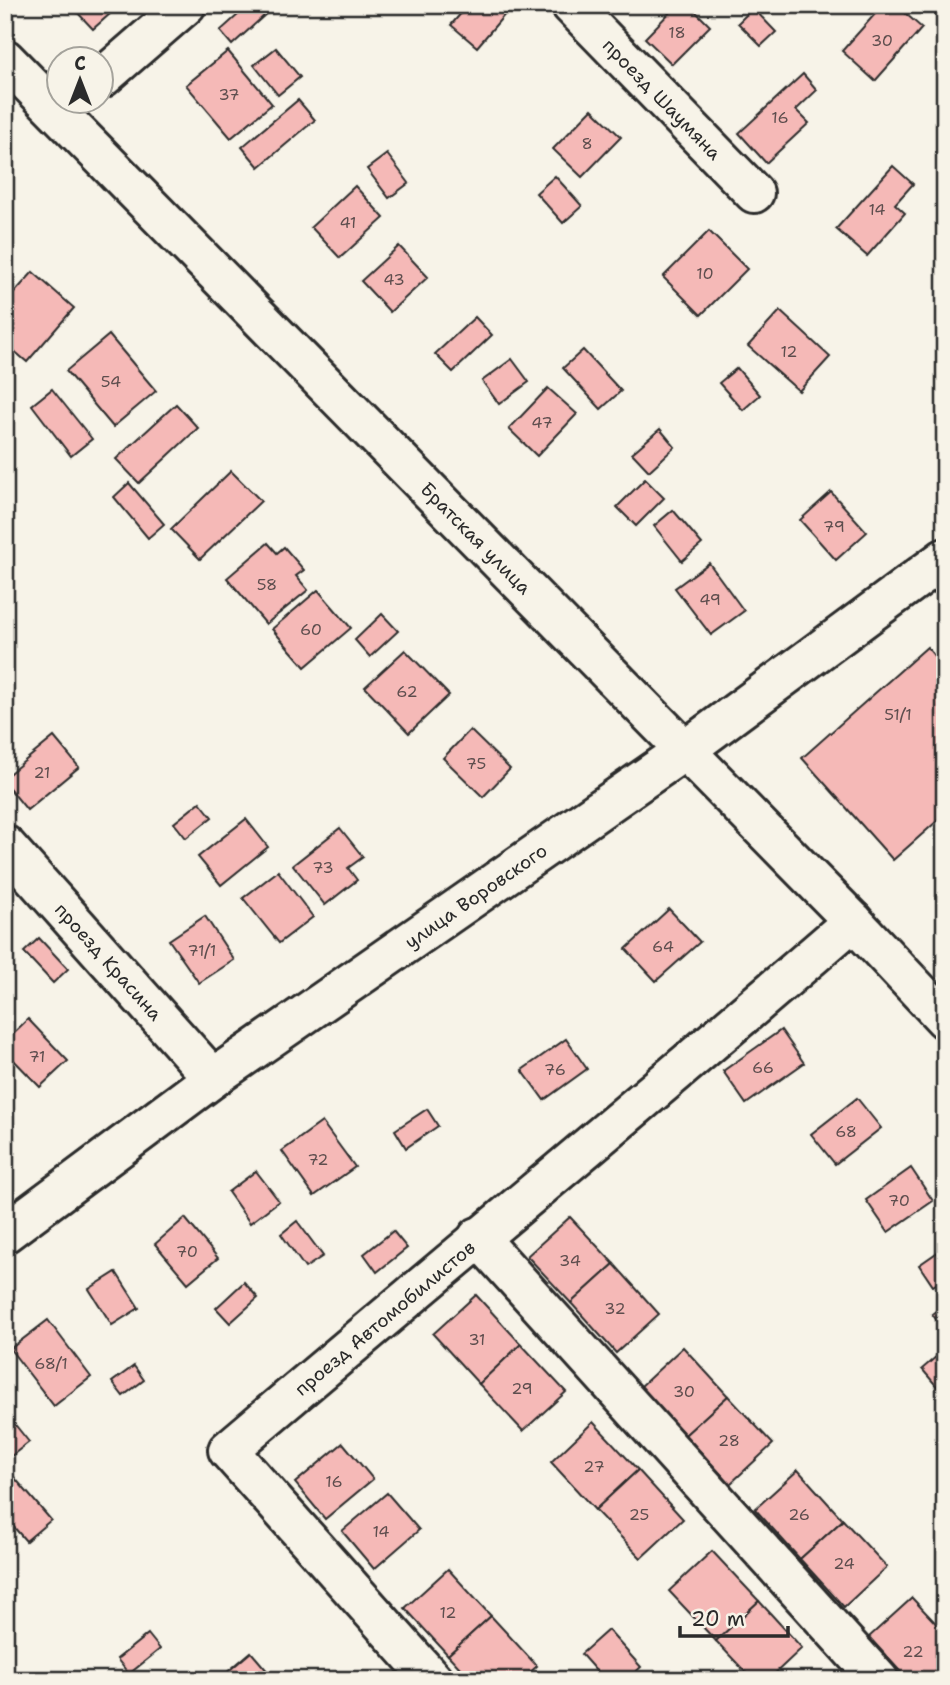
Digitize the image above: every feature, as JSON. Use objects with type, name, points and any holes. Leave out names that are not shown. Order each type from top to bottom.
[{"type":"street","points":[[116,66],[187,5]]},
{"type":"street","name":"проезд Шаумяна","points":[[571,5],[754,193]]},
{"type":"street","name":"Братская улица","points":[[5,60],[46,92]]},
{"type":"street","name":"Братская улица","points":[[74,116],[684,751],[853,920],[945,1019]]},
{"type":"street","name":"улица Воровского","points":[[5,1233],[213,1078],[684,751],[945,558]]},
{"type":"street","name":"проезд Красина","points":[[5,845],[213,1078]]},
{"type":"street","points":[[478,1237],[691,1062],[853,920]]},
{"type":"street","name":"проезд Автомобилистов","points":[[433,1680],[228,1450],[478,1237],[879,1680]]},
{"type":"building","points":[[79,5],[120,5],[93,29],[75,10]]},
{"type":"building","points":[[249,5],[258,5],[266,14],[232,45],[220,31]]},
{"type":"building","points":[[468,5],[497,5],[506,13],[477,47],[451,25]]},
{"type":"building","points":[[677,5],[689,5],[710,26],[672,64],[645,38]]},
{"type":"building","points":[[883,5],[896,5],[922,28],[875,81],[842,51]]},
{"type":"building","points":[[753,8],[776,32],[761,46],[738,23]]},
{"type":"building","points":[[276,48],[300,77],[278,95],[254,65]]},
{"type":"building","points":[[228,51],[272,104],[231,138],[186,85]]},
{"type":"building","points":[[803,74],[817,90],[796,110],[809,123],[766,163],[739,133]]},
{"type":"building","points":[[298,100],[315,120],[259,167],[242,147]]},
{"type":"building","points":[[592,109],[621,137],[582,177],[553,149]]},
{"type":"building","points":[[387,154],[409,183],[389,198],[367,169]]},
{"type":"building","points":[[893,166],[913,184],[895,204],[905,213],[867,256],[836,229]]},
{"type":"building","points":[[555,176],[582,206],[563,223],[536,193]]},
{"type":"building","points":[[355,186],[384,218],[340,258],[311,227]]},
{"type":"building","points":[[709,231],[747,269],[701,315],[663,277]]},
{"type":"building","points":[[399,246],[428,277],[390,312],[361,281]]},
{"type":"building","points":[[33,272],[74,308],[27,362],[5,343],[5,303]]},
{"type":"building","points":[[780,311],[830,357],[799,391],[748,346]]},
{"type":"building","points":[[475,317],[492,335],[453,372],[435,354]]},
{"type":"building","points":[[109,335],[156,391],[113,427],[66,371]]},
{"type":"building","points":[[583,350],[621,391],[601,409],[563,368]]},
{"type":"building","points":[[512,359],[529,382],[499,404],[482,381]]},
{"type":"building","points":[[737,368],[760,395],[743,410],[719,383]]},
{"type":"building","points":[[548,388],[577,414],[537,456],[509,429]]},
{"type":"building","points":[[52,389],[92,439],[71,456],[32,405]]},
{"type":"building","points":[[176,404],[198,428],[139,483],[116,459]]},
{"type":"building","points":[[660,429],[675,447],[649,471],[632,453]]},
{"type":"building","points":[[231,471],[261,501],[200,559],[171,529]]},
{"type":"building","points":[[645,479],[664,498],[636,526],[617,507]]},
{"type":"building","points":[[129,483],[164,524],[148,538],[114,497]]},
{"type":"building","points":[[831,492],[867,532],[836,560],[800,520]]},
{"type":"building","points":[[673,510],[702,544],[682,561],[654,526]]},
{"type":"building","points":[[268,543],[277,553],[284,547],[304,570],[296,576],[308,590],[266,624],[227,578]]},
{"type":"building","points":[[709,563],[744,611],[711,635],[675,588]]},
{"type":"building","points":[[318,590],[351,628],[305,667],[272,629]]},
{"type":"building","points":[[382,614],[398,631],[370,657],[355,640]]},
{"type":"building","points":[[927,647],[945,669],[945,814],[893,860],[802,758]]},
{"type":"building","points":[[405,650],[449,695],[409,733],[365,687]]},
{"type":"building","points":[[470,730],[510,769],[483,797],[443,758]]},
{"type":"building","points":[[54,737],[79,767],[27,810],[5,783],[5,777]]},
{"type":"building","points":[[200,802],[212,817],[186,838],[174,823]]},
{"type":"building","points":[[246,819],[268,847],[221,885],[198,857]]},
{"type":"building","points":[[340,828],[363,857],[348,868],[357,880],[325,905],[293,865]]},
{"type":"building","points":[[278,871],[313,917],[279,943],[243,898]]},
{"type":"building","points":[[669,909],[700,942],[656,981],[626,949]]},
{"type":"building","points":[[205,916],[234,960],[199,983],[169,940]]},
{"type":"building","points":[[39,938],[68,969],[53,983],[24,952]]},
{"type":"building","points":[[28,1019],[68,1061],[40,1087],[5,1051],[5,1041]]},
{"type":"building","points":[[781,1030],[804,1063],[746,1104],[723,1071]]},
{"type":"building","points":[[566,1039],[587,1069],[544,1100],[522,1070]]},
{"type":"building","points":[[857,1098],[881,1128],[835,1164],[811,1134]]},
{"type":"building","points":[[427,1109],[438,1126],[406,1148],[395,1130]]},
{"type":"building","points":[[322,1122],[355,1167],[314,1196],[282,1151]]},
{"type":"building","points":[[911,1168],[933,1201],[888,1232],[866,1200]]},
{"type":"building","points":[[256,1171],[279,1201],[250,1223],[228,1192]]},
{"type":"building","points":[[570,1217],[614,1264],[571,1303],[527,1256]]},
{"type":"building","points":[[185,1218],[218,1258],[188,1283],[155,1244]]},
{"type":"building","points":[[297,1221],[323,1256],[305,1268],[281,1234]]},
{"type":"building","points":[[393,1231],[407,1248],[377,1272],[364,1254]]},
{"type":"building","points":[[945,1247],[945,1278],[933,1286],[919,1265]]},
{"type":"building","points":[[614,1264],[659,1314],[616,1353],[571,1303]]},
{"type":"building","points":[[116,1272],[139,1308],[112,1325],[89,1289]]},
{"type":"building","points":[[244,1282],[258,1298],[230,1323],[216,1308]]},
{"type":"building","points":[[476,1295],[521,1344],[479,1384],[433,1334]]},
{"type":"building","points":[[945,1304],[945,1331],[932,1314]]},
{"type":"building","points":[[48,1320],[91,1377],[54,1406],[10,1349]]},
{"type":"building","points":[[521,1344],[566,1392],[523,1431],[479,1384]]},
{"type":"building","points":[[683,1347],[728,1396],[685,1435],[640,1387]]},
{"type":"building","points":[[945,1349],[945,1396],[922,1369]]},
{"type":"building","points":[[134,1366],[144,1380],[123,1396],[112,1382]]},
{"type":"building","points":[[728,1396],[773,1444],[730,1484],[685,1435]]},
{"type":"building","points":[[5,1412],[29,1442],[5,1461]]},
{"type":"building","points":[[593,1422],[638,1470],[595,1510],[551,1462]]},
{"type":"building","points":[[343,1443],[373,1479],[325,1519],[295,1483]]},
{"type":"building","points":[[638,1470],[683,1519],[641,1558],[595,1510]]},
{"type":"building","points":[[798,1470],[843,1520],[800,1559],[755,1509]]},
{"type":"building","points":[[13,1476],[51,1520],[26,1541],[5,1517],[5,1483]]},
{"type":"building","points":[[387,1493],[419,1530],[374,1569],[342,1531]]},
{"type":"building","points":[[843,1520],[887,1567],[844,1607],[800,1559]]},
{"type":"building","points":[[712,1551],[759,1601],[716,1641],[669,1591]]},
{"type":"building","points":[[448,1569],[491,1616],[448,1655],[405,1608]]},
{"type":"building","points":[[912,1598],[945,1633],[945,1665],[929,1680],[908,1680],[869,1637]]},
{"type":"building","points":[[759,1601],[802,1648],[768,1680],[753,1680],[716,1641]]},
{"type":"building","points":[[491,1616],[537,1666],[522,1680],[471,1680],[448,1655]]},
{"type":"building","points":[[608,1630],[641,1667],[627,1680],[604,1680],[581,1654]]},
{"type":"building","points":[[148,1634],[160,1649],[129,1674],[117,1659]]},
{"type":"building","points":[[251,1652],[275,1680],[218,1680]]}]
